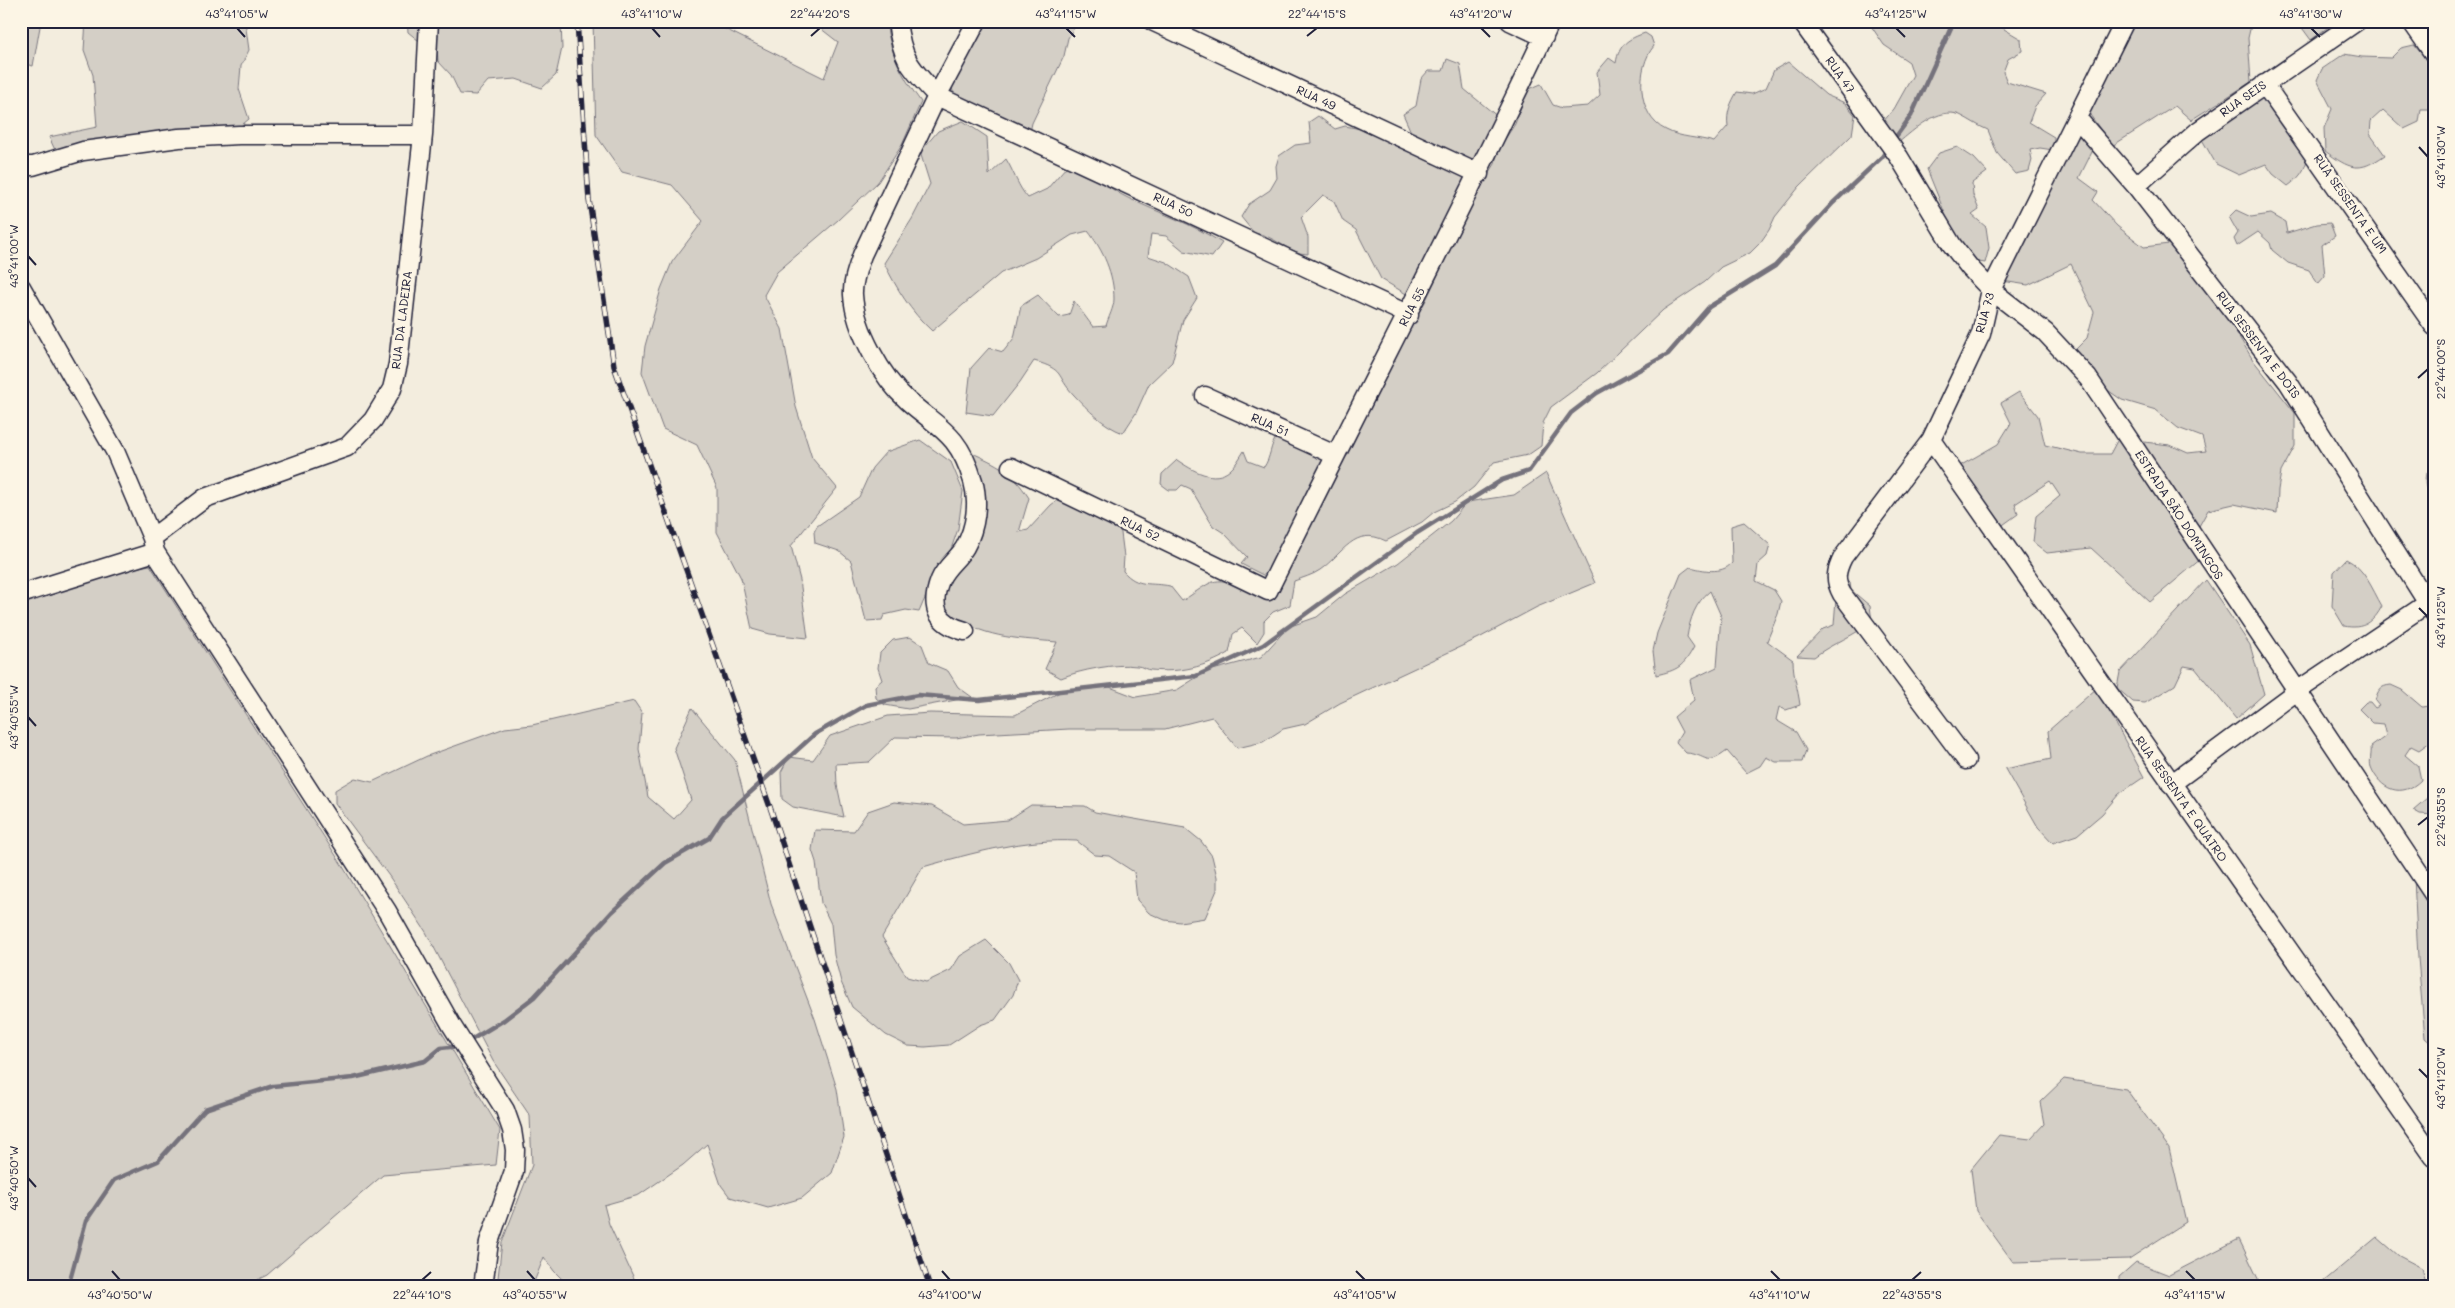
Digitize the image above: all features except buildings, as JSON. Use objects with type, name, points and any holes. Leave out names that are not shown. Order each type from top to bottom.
[{"type":"street","name":"RUA DA LADEIRA","points":[[21,594],[153,545],[205,498],[347,447],[373,420],[392,389],[398,364],[423,135],[429,21]]},
{"type":"street","points":[[897,21],[900,46],[909,66],[937,96]]},
{"type":"street","points":[[965,631],[949,627],[938,616],[936,598],[940,580],[965,547],[974,520],[977,500],[973,481],[956,444],[946,431],[908,401],[881,370],[866,338],[853,294],[862,255],[937,96],[977,21]]},
{"type":"street","name":"RUA 49","points":[[1152,21],[1479,174]]},
{"type":"street","points":[[1510,21],[1547,29]]},
{"type":"street","name":"RUA 47","points":[[1801,21],[1899,157]]},
{"type":"street","name":"RUA 73","points":[[1966,760],[1842,594],[1837,585],[1836,575],[1843,557],[1931,440],[1981,334],[1991,290],[2125,21]]},
{"type":"street","name":"RUA SEIS","points":[[2136,186],[2198,131],[2356,21]]},
{"type":"street","points":[[2410,21],[2434,54]]},
{"type":"street","name":"RUA 55","points":[[1268,591],[1335,455],[1409,314],[1479,174],[1547,29]]},
{"type":"street","name":"RUA SESSENTA E UM","points":[[2264,84],[2434,326]]},
{"type":"street","name":"RUA 50","points":[[937,96],[1409,314]]},
{"type":"street","name":"RUA SESSENTA E DOIS","points":[[2077,118],[2136,186],[2288,382],[2432,605]]},
{"type":"street","points":[[21,166],[33,166],[83,151],[179,138],[239,135],[423,135]]},
{"type":"street","name":"ESTRADA SÃO DOMINGOS","points":[[1899,157],[1952,245],[1970,268],[1991,290],[2045,332],[2088,378],[2434,895]]},
{"type":"street","points":[[21,287],[115,451],[153,545],[387,911],[452,1026],[505,1110],[516,1150],[514,1171],[489,1242],[483,1287]]},
{"type":"street","name":"RUA 51","points":[[1206,396],[1335,455]]},
{"type":"street","name":"RUA SESSENTA E QUATRO","points":[[1931,440],[2434,1157]]},
{"type":"street","name":"RUA 52","points":[[1011,467],[1268,591]]},
{"type":"street","points":[[2171,784],[2297,691],[2432,605]]},
{"type":"shaded area","points":[[21,21],[41,21],[33,66],[21,63]]},
{"type":"shaded area","points":[[86,21],[245,21],[249,50],[241,66],[239,89],[249,119],[237,129],[91,143],[55,150],[49,137],[97,127],[93,75],[84,50]]},
{"type":"shaded area","points":[[407,21],[424,21],[419,41],[408,32]]},
{"type":"shaded area","points":[[435,21],[561,21],[562,48],[556,75],[542,88],[516,79],[488,81],[476,95],[460,94],[451,75],[438,61]]},
{"type":"shaded area","points":[[593,21],[709,21],[824,78],[838,42],[811,21],[886,21],[890,44],[898,64],[921,102],[902,145],[878,182],[838,220],[777,272],[764,295],[782,329],[796,407],[812,458],[837,488],[791,546],[800,580],[808,638],[770,634],[752,629],[741,578],[717,532],[717,488],[697,445],[663,429],[642,372],[645,346],[661,289],[672,262],[703,221],[672,185],[622,172],[596,135]]},
{"type":"shaded area","points":[[983,21],[1078,21],[1068,38],[1064,56],[1032,123],[1030,132],[955,98],[952,78]]},
{"type":"shaded area","points":[[1871,21],[2001,21],[2004,29],[2021,39],[2022,51],[2008,59],[2003,72],[2007,82],[2046,94],[2035,106],[2029,122],[2054,137],[2053,150],[2040,148],[2030,150],[2032,160],[2029,171],[2015,174],[1997,153],[1988,130],[1960,115],[1952,113],[1935,116],[1898,143],[1881,124],[1894,109],[1913,75],[1909,62],[1884,45],[1869,23]]},
{"type":"shaded area","points":[[2134,21],[2182,21],[2186,26],[2211,21],[2252,21],[2248,38],[2251,82],[2191,120],[2175,106],[2112,146],[2088,112]]},
{"type":"shaded area","points":[[2297,21],[2336,21],[2311,40]]},
{"type":"shaded area","points":[[1645,33],[1651,37],[1654,46],[1644,66],[1642,91],[1644,103],[1656,123],[1666,130],[1678,135],[1714,142],[1728,126],[1730,108],[1737,92],[1752,94],[1766,88],[1774,70],[1788,62],[1826,95],[1845,103],[1855,115],[1852,135],[1799,187],[1775,217],[1760,243],[1750,253],[1721,267],[1705,282],[1663,310],[1597,373],[1551,407],[1543,423],[1541,446],[1528,455],[1494,462],[1474,487],[1455,502],[1434,512],[1422,522],[1386,541],[1375,537],[1357,539],[1320,570],[1294,581],[1290,605],[1273,612],[1264,621],[1264,632],[1257,643],[1242,628],[1233,634],[1229,653],[1211,662],[1192,668],[1162,671],[1128,665],[1109,666],[1061,678],[1045,669],[1057,642],[1012,638],[986,632],[959,621],[944,612],[945,593],[950,579],[959,566],[973,553],[970,452],[1004,469],[1029,498],[1019,532],[1028,530],[1051,505],[1066,494],[1120,525],[1124,557],[1123,571],[1134,580],[1170,586],[1182,601],[1207,585],[1219,581],[1240,585],[1267,597],[1277,593],[1277,582],[1241,564],[1247,557],[1224,533],[1213,526],[1191,489],[1182,485],[1177,490],[1169,490],[1161,484],[1162,474],[1177,460],[1203,474],[1217,476],[1230,470],[1244,451],[1248,461],[1264,467],[1277,436],[1338,461],[1347,456],[1352,439],[1404,337],[1425,302],[1478,191],[1495,164],[1497,151],[1515,124],[1527,90],[1541,84],[1553,105],[1562,108],[1588,106],[1600,95],[1597,72],[1609,58],[1616,63],[1619,51],[1625,43]]},
{"type":"shaded area","points":[[2414,45],[2427,60],[2434,62],[2434,109],[2421,109],[2419,122],[2404,129],[2383,110],[2371,121],[2370,134],[2385,155],[2368,165],[2354,167],[2341,162],[2325,151],[2324,128],[2332,109],[2317,80],[2322,69],[2344,54],[2391,58],[2401,48]]},
{"type":"shaded area","points":[[1447,59],[1460,64],[1464,89],[1498,117],[1408,295],[1381,279],[1356,230],[1343,221],[1334,201],[1323,195],[1301,217],[1308,237],[1308,254],[1294,251],[1262,234],[1254,233],[1241,217],[1249,204],[1270,190],[1277,178],[1276,166],[1279,156],[1295,145],[1311,143],[1309,122],[1318,116],[1335,129],[1345,126],[1410,138],[1411,132],[1403,114],[1416,106],[1421,79],[1428,71],[1443,71]]},
{"type":"shaded area","points":[[2265,95],[2309,151],[2303,171],[2288,186],[2273,174],[2266,164],[2239,175],[2216,164],[2200,136]]},
{"type":"shaded area","points":[[963,121],[987,137],[989,175],[1006,159],[1021,189],[1028,198],[1047,189],[1066,167],[1078,161],[1121,194],[1188,224],[1222,243],[1212,257],[1184,251],[1166,236],[1151,234],[1148,256],[1166,262],[1189,277],[1197,298],[1183,320],[1172,362],[1149,384],[1136,413],[1123,433],[1103,422],[1079,401],[1056,370],[1034,361],[993,416],[966,412],[971,368],[989,348],[1003,352],[1014,338],[1021,306],[1038,295],[1059,317],[1069,315],[1074,301],[1093,327],[1106,326],[1114,302],[1112,280],[1103,254],[1088,231],[1072,235],[1036,258],[1001,273],[932,331],[911,308],[889,273],[884,263],[912,219],[930,184],[920,152],[938,131]]},
{"type":"shaded area","points":[[2075,133],[2095,146],[2079,178],[2098,192],[2093,200],[2117,226],[2144,247],[2169,244],[2214,295],[2253,360],[2295,413],[2295,446],[2281,472],[2277,513],[2234,504],[2208,510],[2198,528],[2202,558],[2150,602],[2091,548],[2047,553],[2033,542],[2036,516],[2060,496],[2050,481],[2015,504],[2018,514],[2000,527],[1958,467],[1998,444],[2011,423],[2001,403],[2019,392],[2038,416],[2045,445],[2082,454],[2110,454],[2118,439],[2170,445],[2188,453],[2206,451],[2202,437],[2178,428],[2156,410],[2122,400],[2109,391],[2072,353],[2087,338],[2094,312],[2071,264],[2028,285],[2002,281]]},
{"type":"shaded area","points":[[1957,147],[1974,158],[1987,172],[1972,183],[1973,195],[1979,210],[1972,215],[1986,227],[1989,248],[1985,263],[1972,261],[1950,226],[1927,169],[1939,153]]},
{"type":"shaded area","points":[[2236,210],[2251,217],[2271,214],[2285,222],[2287,233],[2317,224],[2330,223],[2335,236],[2322,245],[2325,276],[2318,284],[2309,270],[2288,263],[2272,250],[2270,243],[2258,232],[2237,246],[2234,239],[2238,233],[2229,217]]},
{"type":"shaded area","points":[[920,440],[951,462],[963,491],[958,529],[950,552],[938,568],[919,612],[906,610],[884,615],[882,620],[866,621],[851,561],[839,551],[815,543],[814,532],[817,526],[859,497],[872,468],[886,452]]},
{"type":"shaded area","points":[[2434,468],[2434,498],[2427,490],[2425,481],[2426,473]]},
{"type":"shaded area","points":[[1546,473],[1595,583],[1537,607],[1479,638],[1340,703],[1305,724],[1283,729],[1263,742],[1237,748],[1212,717],[1165,729],[1069,729],[979,734],[956,738],[895,737],[869,762],[836,764],[837,785],[844,817],[793,807],[782,799],[781,772],[789,757],[813,760],[830,736],[888,716],[930,713],[1015,715],[1062,691],[1107,686],[1136,697],[1177,690],[1205,672],[1261,657],[1288,627],[1317,617],[1345,594],[1398,563],[1451,521],[1467,502],[1514,495]]},
{"type":"shaded area","points":[[1744,522],[1770,545],[1767,556],[1758,564],[1756,581],[1774,590],[1781,601],[1767,641],[1793,660],[1800,705],[1786,710],[1779,707],[1776,720],[1796,732],[1806,750],[1802,762],[1776,762],[1766,757],[1760,766],[1746,773],[1727,751],[1714,759],[1706,759],[1686,753],[1676,742],[1682,732],[1674,717],[1694,700],[1690,680],[1717,667],[1721,616],[1710,591],[1700,601],[1692,618],[1687,637],[1694,647],[1687,659],[1679,667],[1656,675],[1653,651],[1657,633],[1681,574],[1690,567],[1712,571],[1728,567],[1732,563],[1731,526]]},
{"type":"shaded area","points":[[2346,559],[2363,573],[2382,606],[2367,624],[2357,627],[2344,626],[2332,606],[2334,572]]},
{"type":"shaded area","points":[[150,565],[342,865],[500,1130],[496,1165],[383,1175],[267,1275],[243,1287],[21,1287],[21,588]]},
{"type":"shaded area","points":[[2206,580],[2250,645],[2264,694],[2236,719],[2195,668],[2184,666],[2175,685],[2145,703],[2133,702],[2117,688],[2120,672]]},
{"type":"shaded area","points":[[1850,582],[1851,590],[1870,606],[1872,621],[1814,657],[1797,656],[1823,629],[1834,625],[1837,585]]},
{"type":"shaded area","points":[[910,637],[922,645],[929,663],[948,671],[958,687],[972,697],[908,709],[885,705],[876,698],[875,686],[882,680],[878,668],[880,653],[893,640]]},
{"type":"shaded area","points":[[2391,685],[2402,690],[2422,707],[2434,705],[2434,744],[2430,742],[2419,750],[2411,746],[2405,755],[2418,766],[2421,780],[2414,786],[2399,790],[2386,786],[2375,775],[2371,767],[2371,747],[2386,736],[2383,724],[2373,723],[2359,709],[2366,702],[2370,702],[2375,708],[2379,706],[2375,701],[2378,691],[2384,686]]},
{"type":"shaded area","points":[[2097,688],[2144,777],[2119,794],[2102,814],[2077,835],[2053,843],[2038,827],[2005,769],[2051,759],[2048,731]]},
{"type":"shaded area","points":[[634,701],[642,713],[639,749],[648,797],[674,819],[691,800],[674,748],[692,708],[735,760],[771,904],[815,1019],[837,1089],[844,1137],[832,1173],[802,1198],[768,1208],[730,1197],[721,1185],[707,1144],[683,1165],[639,1195],[604,1205],[609,1224],[638,1287],[570,1287],[554,1271],[544,1257],[532,1287],[497,1287],[502,1242],[532,1165],[530,1116],[493,1061],[426,932],[389,876],[335,803],[335,790],[355,778],[372,782],[427,756],[505,728],[532,725]]},
{"type":"shaded area","points":[[2434,792],[2434,815],[2420,814],[2413,810]]},
{"type":"shaded area","points":[[894,802],[932,806],[963,824],[1008,820],[1031,805],[1085,806],[1095,812],[1185,828],[1201,841],[1212,856],[1217,877],[1217,890],[1205,918],[1180,922],[1165,920],[1149,913],[1137,900],[1134,872],[1109,856],[1095,855],[1077,841],[1019,844],[923,867],[882,937],[907,977],[926,982],[951,970],[960,956],[986,940],[1009,963],[1018,980],[1013,995],[995,1020],[980,1025],[949,1045],[908,1046],[886,1035],[852,1007],[841,982],[834,955],[831,924],[821,903],[816,862],[812,850],[815,830],[854,831],[868,811]]},
{"type":"shaded area","points":[[2414,878],[2434,906],[2434,1046],[2425,1038]]},
{"type":"shaded area","points":[[2064,1079],[2126,1089],[2169,1148],[2186,1222],[2129,1259],[2013,1262],[1976,1211],[1971,1169],[1999,1135],[2030,1139],[2044,1124],[2040,1102]]},
{"type":"shaded area","points":[[2377,1237],[2399,1256],[2422,1268],[2427,1287],[2317,1287]]},
{"type":"shaded area","points":[[2239,1239],[2262,1287],[2119,1287],[2119,1277],[2136,1262],[2169,1275]]},
{"type":"waterway","points":[[1892,142],[1911,116],[1954,21]]},
{"type":"waterway","points":[[466,1043],[504,1020],[534,997],[612,912],[665,863],[709,838],[722,818],[815,734],[866,705],[918,695],[979,700],[1196,676],[1263,645],[1417,533],[1502,480],[1529,471],[1571,413],[1597,393],[1668,354],[1709,307],[1775,266],[1833,203],[1882,157],[1888,148]]},
{"type":"waterway","points":[[68,1287],[86,1221],[114,1180],[158,1161],[205,1109],[273,1086],[353,1078],[425,1061],[441,1048],[459,1046]]},
{"type":"railway","points":[[577,21],[589,200],[614,366],[770,807],[930,1287]]}]
